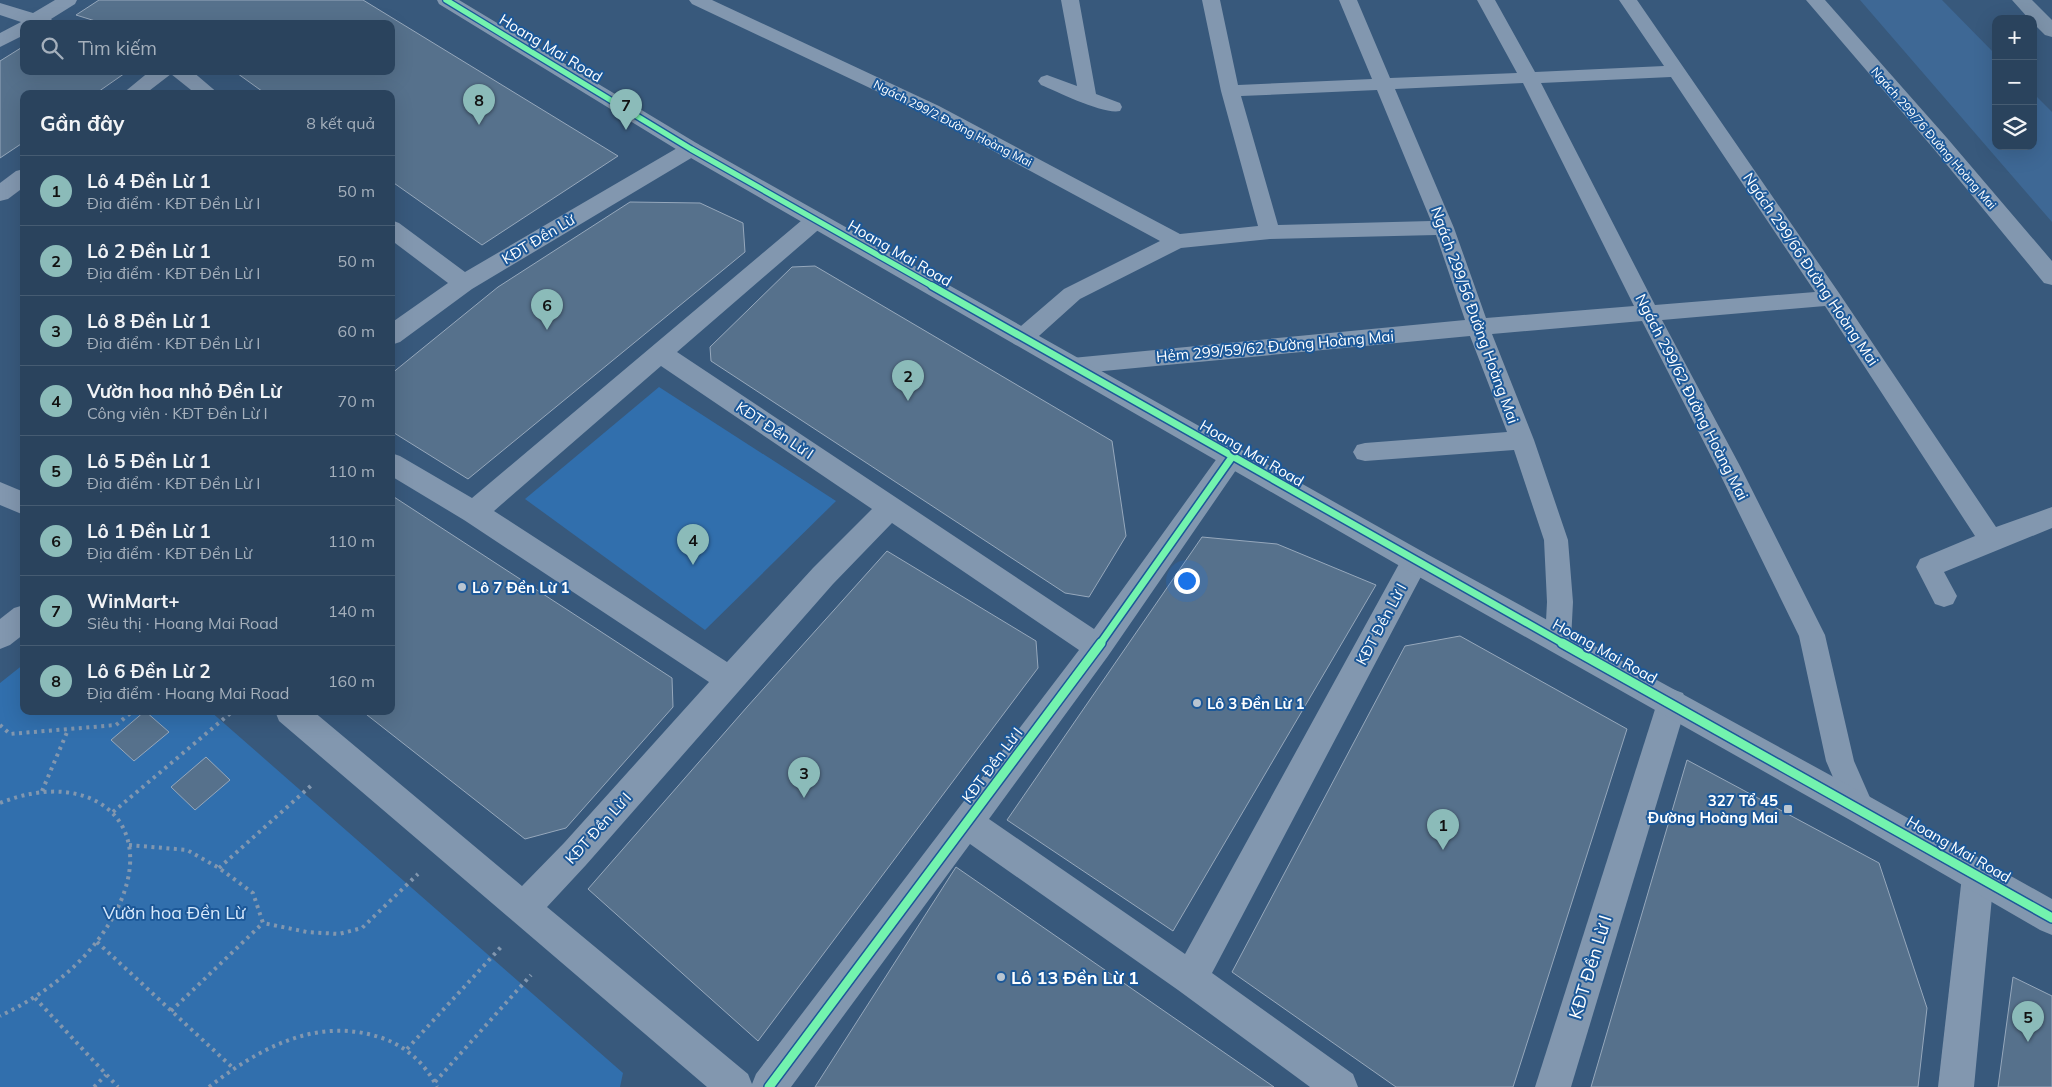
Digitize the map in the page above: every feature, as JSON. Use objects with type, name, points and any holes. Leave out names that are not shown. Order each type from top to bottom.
[{"type":"main road","points":[[2021,0],[2052,31]]},
{"type":"street","points":[[39,20],[68,0]]},
{"type":"street","name":"Hoang Mai Road","points":[[446,0],[691,149],[1232,457],[1861,808],[2052,918]]},
{"type":"street","name":"Ngách 299/76 Đường Hoàng Mai","points":[[1815,0],[1940,142],[2052,276]]},
{"type":"street","points":[[0,9],[24,20]]},
{"type":"street","points":[[0,41],[20,31]]},
{"type":"street","points":[[137,90],[158,75]]},
{"type":"street","points":[[184,75],[204,90]]},
{"type":"street","name":"KĐT Đền Lừ","points":[[395,333],[464,282],[691,149]]},
{"type":"street","points":[[0,194],[20,179]]},
{"type":"street","points":[[474,512],[816,220]]},
{"type":"street","points":[[395,231],[464,282]]},
{"type":"street","name":"KĐT Đền Lừ I","points":[[660,353],[1098,647]]},
{"type":"street","name":"KĐT Đền Lừ I","points":[[769,1087],[1098,647],[1232,457]]},
{"type":"street","points":[[395,465],[474,512],[730,680]]},
{"type":"street","points":[[0,493],[20,502]]},
{"type":"street","name":"KĐT Đền Lừ I","points":[[524,907],[570,860],[823,576],[891,507]]},
{"type":"street","name":"KĐT Đền Lừ I","points":[[1190,978],[1415,560]]},
{"type":"street","points":[[0,636],[20,620]]},
{"type":"street","name":"KĐT Đền Lừ I","points":[[1553,1087],[1672,703]]},
{"type":"street","points":[[295,715],[736,1087]]},
{"type":"street","name":"KĐT Đền Lừ I","points":[[966,822],[1190,978],[1340,1087]]},
{"type":"street","points":[[1956,1087],[1978,876]]},
{"type":"lane","name":"Ngách 299/2 Đường Hoàng Mai","points":[[698,0],[932,110],[1177,241]]},
{"type":"lane","points":[[1070,0],[1088,98]]},
{"type":"lane","points":[[1211,0],[1230,91],[1270,232]]},
{"type":"lane","name":"Ngách 299/56 Đường Hoàng Mai","points":[[1348,0],[1444,228],[1478,327],[1522,440],[1556,540],[1560,602],[1558,640]]},
{"type":"lane","name":"Ngách 299/62 Đường Hoàng Mai","points":[[1486,0],[1529,77],[1648,313],[1728,466],[1812,635],[1840,762],[1861,808]]},
{"type":"lane","name":"Ngách 299/66 Đường Hoàng Mai","points":[[1628,0],[1831,298],[1991,540]]},
{"type":"lane","points":[[1230,91],[1678,71]]},
{"type":"lane","points":[[1047,81],[1113,107]]},
{"type":"lane","points":[[1022,338],[1072,294],[1177,241],[1270,232],[1444,228]]},
{"type":"lane","name":"Hẻm 299/59/62 Đường Hoàng Mai","points":[[1072,366],[1478,327],[1831,298]]},
{"type":"lane","points":[[1365,452],[1522,440]]},
{"type":"lane","points":[[1944,596],[1929,567],[1991,540],[2052,518]]},
{"type":"path","points":[[0,724],[10,734],[68,730],[116,725],[128,715]]},
{"type":"path","points":[[114,812],[228,715]]},
{"type":"path","points":[[42,792],[68,730]]},
{"type":"path","points":[[220,868],[314,783]]},
{"type":"path","points":[[0,803],[42,792],[70,792],[87,796],[102,802],[114,812],[124,827],[129,844],[129,874],[118,908],[97,942],[68,973],[35,998],[0,1016]]},
{"type":"path","points":[[129,844],[187,850],[220,868],[253,893],[263,923]]},
{"type":"path","points":[[263,923],[307,932],[339,934],[362,928],[418,874]]},
{"type":"path","points":[[171,1011],[263,923]]},
{"type":"path","points":[[97,942],[233,1068]]},
{"type":"path","points":[[407,1049],[501,947]]},
{"type":"path","points":[[209,1087],[233,1068],[271,1046],[309,1033],[344,1030],[378,1035],[407,1049],[423,1064],[436,1085],[531,975]]},
{"type":"path","points":[[35,998],[118,1087]]},
{"type":"path","points":[[94,1087],[106,1076]]},
{"type":"green space","points":[[659,387],[836,501],[705,630],[525,499]]},
{"type":"green space","name":"Vườn hoa Đền Lừ","points":[[20,667],[20,715],[215,715],[623,1073],[620,1087],[0,1087],[0,683]]},
{"type":"shaded area","points":[[1860,0],[1942,0],[1992,51],[1992,150],[2037,150],[2037,97],[2052,112],[2052,222]]},
{"type":"building","points":[[99,0],[363,0],[618,156],[482,245],[395,184],[395,90],[260,90],[240,75],[395,75],[395,20],[92,20],[76,15]]},
{"type":"building","points":[[20,48],[20,75],[122,75],[101,90],[20,90],[20,145],[0,158],[0,61]]},
{"type":"building","points":[[630,202],[700,203],[743,223],[745,252],[468,479],[395,433],[395,371],[498,287]]},
{"type":"building","points":[[815,266],[1112,441],[1126,536],[1089,597],[1065,593],[711,361],[710,347],[792,267]]},
{"type":"building","name":"Lô 7 Đền Lừ 1","points":[[395,498],[672,678],[673,707],[566,828],[525,839],[367,715],[395,715]]},
{"type":"building","name":"Lô 3 Đền Lừ 1","points":[[1202,537],[1277,544],[1376,585],[1173,931],[1007,820]]},
{"type":"building","points":[[887,551],[1036,641],[1038,668],[758,1041],[588,889]]},
{"type":"building","points":[[1460,636],[1627,729],[1513,1087],[1396,1087],[1232,972],[1405,646]]},
{"type":"building","points":[[140,715],[150,715],[169,732],[134,761],[111,740]]},
{"type":"building","points":[[206,757],[230,780],[195,810],[171,787]]},
{"type":"building","points":[[1687,760],[1879,863],[1927,1008],[1918,1087],[1591,1087]]},
{"type":"building","name":"Lô 13 Đền Lừ 1","points":[[956,867],[1274,1087],[815,1087]]},
{"type":"building","points":[[2013,977],[2052,996],[2052,1087],[1998,1087]]},
{"type":"cycle path","points":[[446,0],[691,149],[1415,561],[1861,809],[2052,918]]},
{"type":"cycle path","points":[[769,1087],[1098,647],[1232,457]]},
{"type":"place","name":"Lô 6 Đền Lừ 2","points":[[479,125]]},
{"type":"place","name":"WinMart+","points":[[626,130]]},
{"type":"place","name":"Lô 1 Đền Lừ 1","points":[[547,330]]},
{"type":"place","name":"Lô 2 Đền Lừ 1","points":[[908,401]]},
{"type":"place","name":"Vườn hoa nhỏ Đền Lừ","points":[[693,565]]},
{"type":"place","name":"Lô 7 Đền Lừ 1","points":[[462,587]]},
{"type":"place","name":"Lô 3 Đền Lừ 1","points":[[1197,703]]},
{"type":"place","name":"Lô 8 Đền Lừ 1","points":[[804,798]]},
{"type":"place","name":"327 Tổ 45 Đường Hoàng Mai","points":[[1788,809]]},
{"type":"place","name":"Lô 4 Đền Lừ 1","points":[[1443,850]]},
{"type":"place","name":"Lô 13 Đền Lừ 1","points":[[1001,977]]},
{"type":"place","name":"Lô 5 Đền Lừ 1","points":[[2028,1042]]}]
